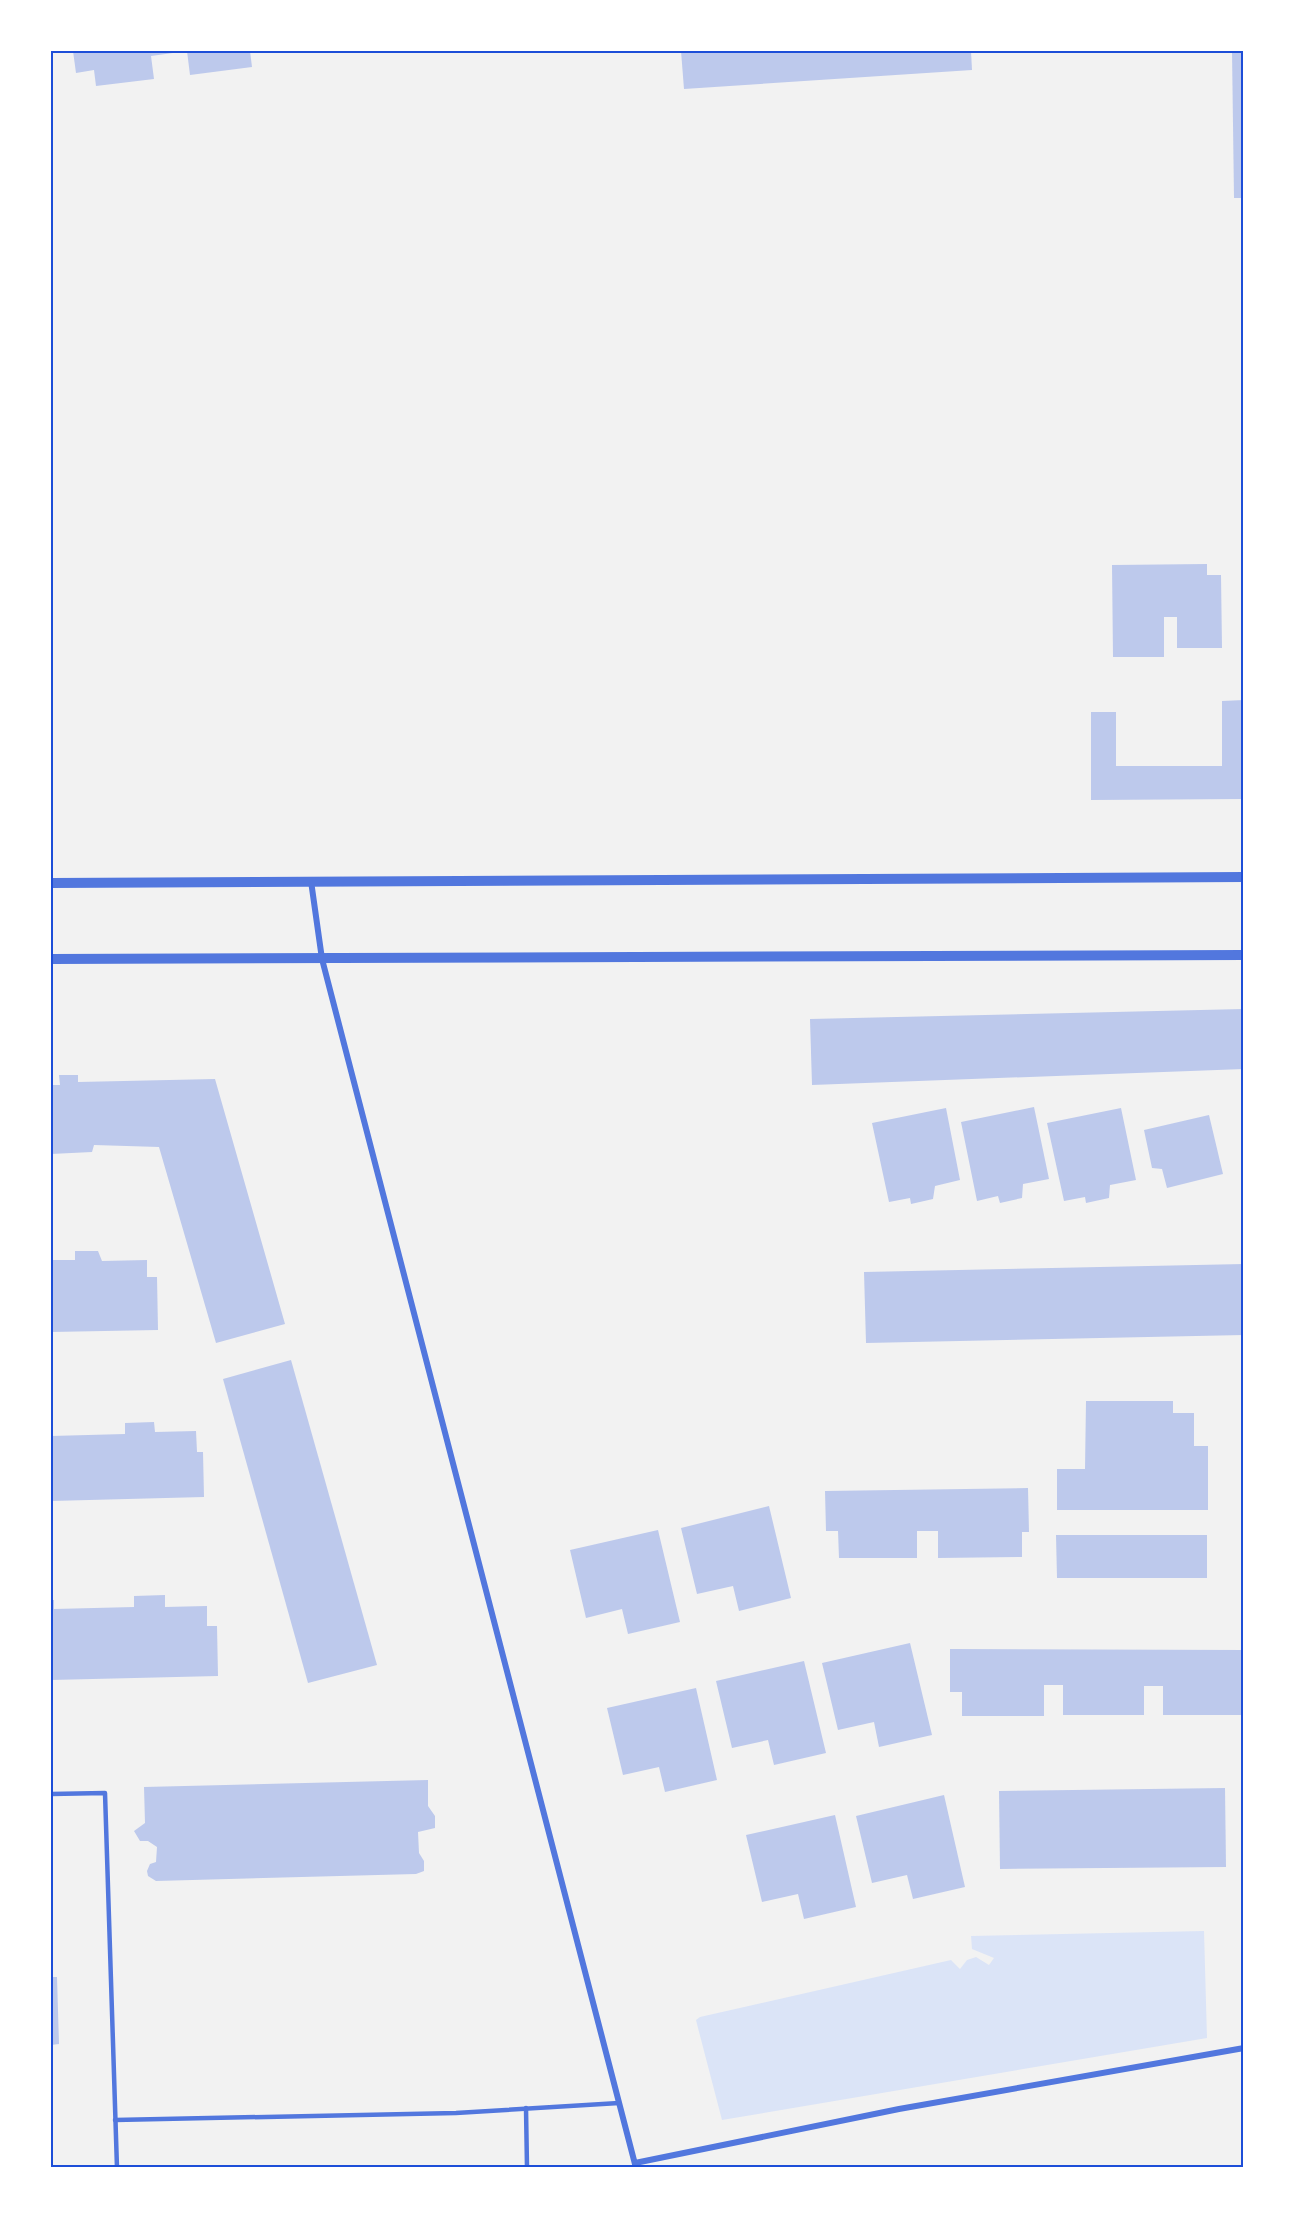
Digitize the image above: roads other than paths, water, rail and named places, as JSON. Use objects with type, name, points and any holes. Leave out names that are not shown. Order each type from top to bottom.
[{"type":"street","points":[[51,883],[1244,877]]},
{"type":"street","points":[[311,881],[322,959],[635,2165],[899,2109],[1244,2048]]},
{"type":"street","points":[[51,959],[1244,955]]},
{"type":"lane","points":[[51,1794],[105,1793],[117,2168]]},
{"type":"lane","points":[[115,2120],[456,2113],[619,2103]]},
{"type":"lane","points":[[526,2108],[527,2168]]}]
